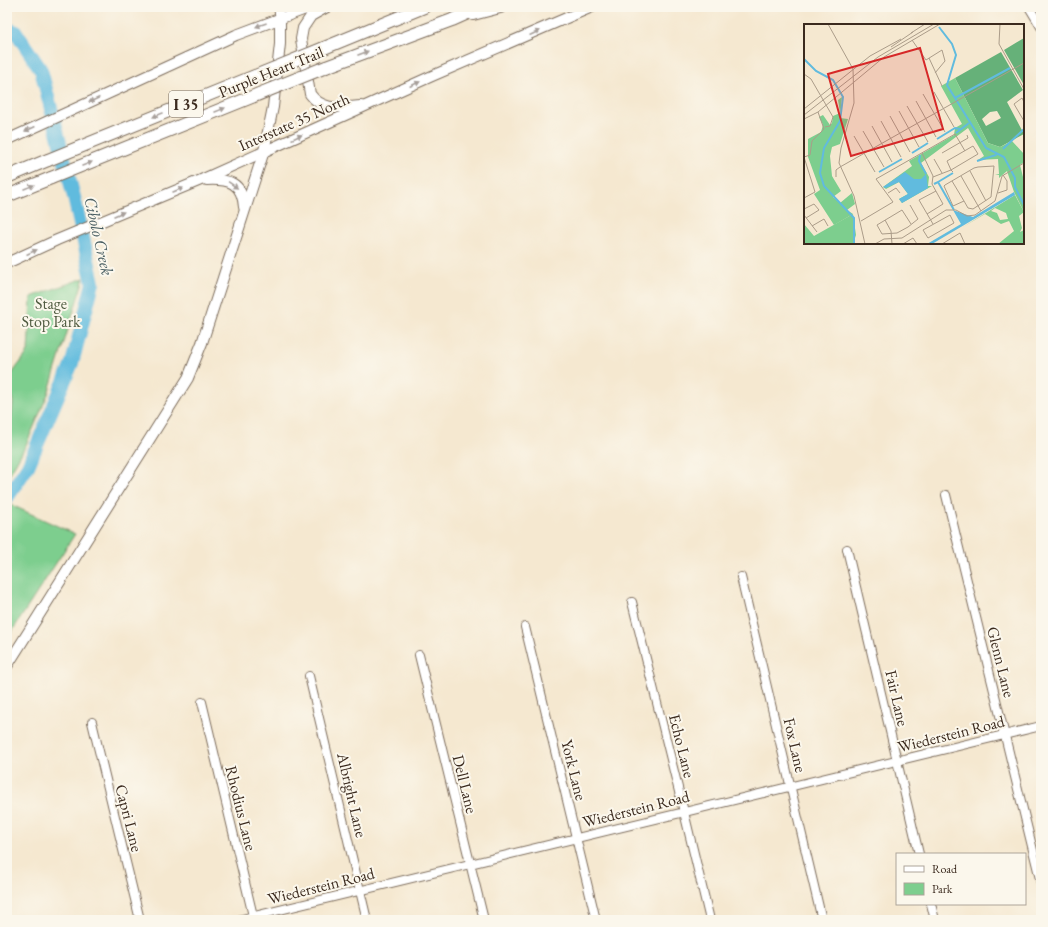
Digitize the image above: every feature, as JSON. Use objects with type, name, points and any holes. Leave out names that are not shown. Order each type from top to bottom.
[{"type":"highway","name":"Purple Heart Trail","points":[[7,177],[424,7]]},
{"type":"highway","name":"Purple Heart Trail","points":[[7,196],[326,67],[452,20],[481,7]]},
{"type":"highway","points":[[452,20],[500,7]]},
{"type":"main road","points":[[7,140],[236,35],[311,7]]},
{"type":"main road","points":[[327,7],[311,16],[303,28],[301,39],[310,94],[315,101],[326,106],[337,108],[369,106]]},
{"type":"main road","name":"Interstate 35 North","points":[[7,263],[201,180],[369,106],[432,76],[592,7]]},
{"type":"main road","points":[[7,666],[188,378],[202,343],[264,151],[273,107],[280,44],[280,18]]},
{"type":"main road","points":[[201,180],[218,179],[229,181],[237,187],[243,195],[244,215]]},
{"type":"street","points":[[278,7],[280,18]]},
{"type":"street","points":[[1029,7],[1041,27]]},
{"type":"street","name":"Glenn Lane","points":[[946,495],[1041,883]]},
{"type":"street","name":"Fair Lane","points":[[847,549],[919,853]]},
{"type":"street","name":"Fox Lane","points":[[741,577],[822,920]]},
{"type":"street","name":"Echo Lane","points":[[632,602],[710,920]]},
{"type":"street","name":"York Lane","points":[[525,627],[596,920]]},
{"type":"street","name":"Dell Lane","points":[[419,655],[484,920]]},
{"type":"street","name":"Albright Lane","points":[[309,676],[367,920]]},
{"type":"street","name":"Rhodius Lane","points":[[202,702],[254,918]]},
{"type":"street","name":"Capri Lane","points":[[92,722],[140,920]]},
{"type":"street","name":"Wiederstein Road","points":[[238,920],[254,918],[360,890],[1041,726]]},
{"type":"street","points":[[931,905],[935,920]]},
{"type":"green space","name":"Stage Stop Park","points":[[84,278],[48,394],[26,445],[7,479],[7,440],[9,440],[13,403],[8,379],[28,352],[31,297]]},
{"type":"green space","points":[[7,503],[75,534],[7,639]]},
{"type":"waterway","name":"Cibolo Creek","points":[[7,29],[16,32],[41,70],[74,197],[93,283],[72,363],[28,466],[7,498]]}]
